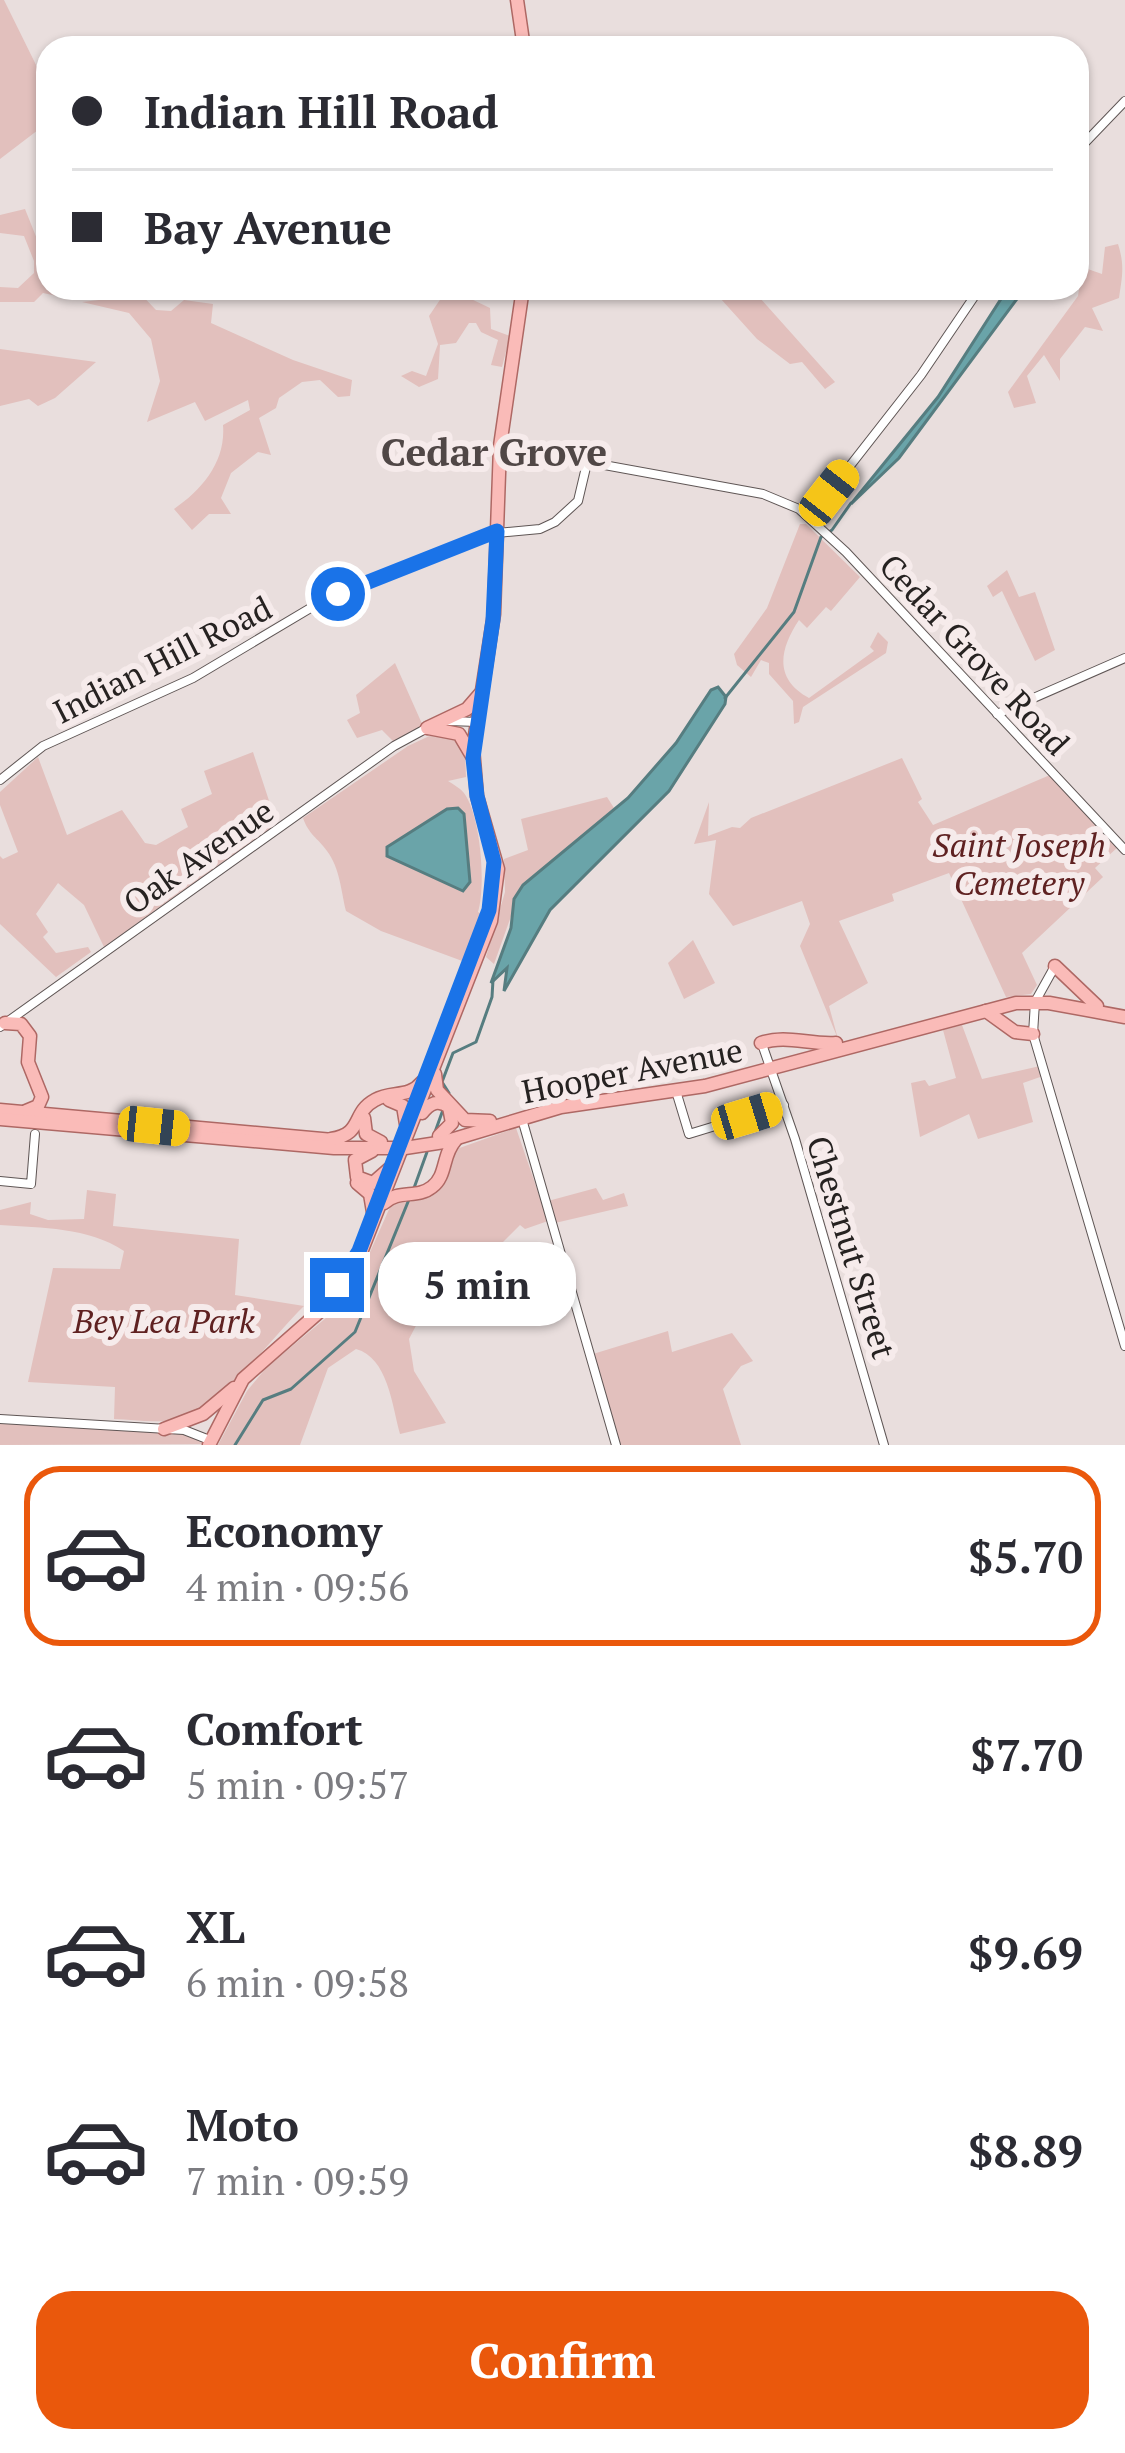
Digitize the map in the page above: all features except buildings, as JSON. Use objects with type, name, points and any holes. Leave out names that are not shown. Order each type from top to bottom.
[{"type":"main road","points":[[517,0],[522,36]]},
{"type":"main road","points":[[411,1121],[491,921],[499,880],[477,796],[473,758],[494,614],[500,446],[521,300]]},
{"type":"main road","points":[[427,728],[469,708],[482,692]]},
{"type":"main road","points":[[427,728],[459,734],[473,758]]},
{"type":"main road","points":[[411,1121],[434,1072],[489,910],[494,862]]},
{"type":"main road","points":[[1055,966],[1097,1006]]},
{"type":"main road","name":"Hooper Avenue","points":[[417,1147],[562,1101],[771,1066],[842,1041],[1000,1000],[1097,1006],[1125,1014]]},
{"type":"main road","name":"Hooper Avenue","points":[[0,1119],[23,1116],[417,1147],[582,1103],[676,1091],[1036,1000],[1125,1014]]},
{"type":"main road","points":[[411,1121],[422,1082],[455,1010]]},
{"type":"main road","points":[[985,1010],[1016,1032],[1034,1034]]},
{"type":"main road","points":[[3,1025],[21,1024],[28,1032],[28,1062],[42,1091],[38,1106],[23,1116],[35,1134],[54,1124],[83,1121],[212,1130]]},
{"type":"main road","points":[[820,1034],[842,1041]]},
{"type":"main road","points":[[761,1043],[782,1037],[815,1044],[895,1034]]},
{"type":"main road","points":[[434,1072],[436,1090],[466,1121],[490,1121]]},
{"type":"main road","points":[[378,1208],[328,1142],[352,1133],[371,1102],[409,1094],[422,1082]]},
{"type":"main road","points":[[412,1191],[400,1181],[417,1147],[406,1110],[399,1102],[387,1100],[374,1105],[365,1116],[362,1127],[378,1146],[356,1160],[357,1178],[373,1183],[417,1147],[453,1120],[446,1102]]},
{"type":"main road","points":[[411,1121],[431,1103],[446,1102]]},
{"type":"main road","name":"Hooper Avenue","points":[[0,1110],[54,1124],[212,1130],[270,1142],[328,1142]]},
{"type":"main road","points":[[378,1208],[395,1194],[429,1190],[438,1181],[446,1151],[457,1139]]},
{"type":"main road","points":[[412,1191],[429,1184],[437,1174],[439,1159],[417,1147]]},
{"type":"main road","points":[[164,1429],[202,1414],[323,1309],[351,1278],[378,1208],[417,1147]]},
{"type":"main road","points":[[210,1443],[243,1379]]},
{"type":"street","points":[[1089,138],[1125,101]]},
{"type":"street","points":[[810,517],[921,375],[972,300]]},
{"type":"street","name":"Cedar Grove Road","points":[[500,446],[763,494],[810,517],[1125,850]]},
{"type":"street","name":"Indian Hill Road","points":[[0,780],[40,748],[205,671],[324,600],[497,531],[540,529],[570,512],[578,501],[587,463]]},
{"type":"street","points":[[997,713],[1125,658]]},
{"type":"street","name":"Oak Avenue","points":[[3,1025],[394,746],[447,721],[477,724]]},
{"type":"street","points":[[1055,966],[1036,1000],[1034,1034],[1125,1346]]},
{"type":"street","points":[[23,1010],[28,995]]},
{"type":"street","name":"Chestnut Street","points":[[761,1043],[784,1105],[884,1445]]},
{"type":"street","points":[[676,1091],[689,1134],[784,1105]]},
{"type":"street","points":[[522,1118],[616,1445]]},
{"type":"street","points":[[0,1181],[31,1184],[35,1134]]},
{"type":"street","points":[[0,1419],[192,1431],[210,1443]]},
{"type":"green space","points":[[0,0],[4,0],[36,65],[36,132],[0,159]]},
{"type":"green space","points":[[25,209],[36,236],[34,302],[0,302],[0,287],[18,288],[34,273],[34,261],[24,236],[0,233],[0,215]]},
{"type":"green space","points":[[1118,244],[1122,265],[1119,298],[1092,308],[1103,331],[1085,327],[1060,359],[1060,381],[1044,355],[1027,376],[1036,403],[1014,408],[1008,392],[1075,300],[1089,300],[1089,269],[1102,274],[1105,247]]},
{"type":"green space","points":[[146,300],[156,310],[171,311],[184,300],[213,304],[211,323],[352,380],[350,396],[338,397],[320,380],[302,382],[279,398],[276,408],[259,418],[271,455],[258,452],[231,473],[221,498],[231,514],[209,514],[192,530],[174,509],[210,473],[221,450],[223,425],[250,410],[248,400],[205,421],[195,402],[147,422],[160,381],[151,339],[129,313],[82,302]]},
{"type":"green space","points":[[440,300],[473,300],[490,308],[491,329],[510,336],[502,367],[491,365],[498,340],[469,323],[456,343],[440,345],[438,379],[419,387],[401,376],[412,371],[426,376],[438,344],[429,316]]},
{"type":"green space","points":[[722,300],[762,300],[835,382],[825,389],[802,362],[790,364],[757,339]]},
{"type":"green space","points":[[0,349],[96,362],[55,398],[38,406],[29,399],[0,406]]},
{"type":"green space","points":[[800,524],[806,524],[860,577],[831,611],[826,607],[807,628],[799,620],[784,653],[790,682],[809,698],[874,651],[870,647],[878,632],[888,642],[886,653],[803,707],[794,724],[793,701],[769,674],[769,663],[761,660],[751,677],[737,665],[734,654],[767,608]]},
{"type":"green space","points":[[1007,570],[1019,597],[1035,592],[1055,650],[1035,661],[1002,591],[993,597],[987,586]]},
{"type":"green space","points":[[395,663],[423,726],[394,742],[382,730],[357,738],[347,720],[360,713],[356,695]]},
{"type":"green space","points":[[440,731],[455,734],[465,751],[466,777],[448,781],[470,804],[480,851],[478,912],[483,915],[465,962],[381,931],[346,911],[335,865],[303,818],[408,746]]},
{"type":"green space","points":[[253,752],[277,825],[104,947],[84,905],[58,883],[36,914],[48,932],[43,937],[56,953],[88,947],[91,952],[56,977],[0,924],[0,856],[18,852],[0,805],[0,792],[38,757],[67,835],[122,810],[145,843],[156,845],[188,827],[181,809],[212,794],[204,771]]},
{"type":"green space","name":"Saint Joseph Cemetery","points":[[902,758],[922,799],[918,802],[933,825],[1050,775],[1118,847],[1095,868],[1103,877],[1022,953],[1037,985],[1031,994],[1006,997],[949,873],[892,894],[894,901],[839,921],[868,983],[829,1006],[838,1039],[800,946],[810,924],[802,901],[733,926],[709,894],[716,840],[694,844],[709,802],[708,836],[740,828],[751,818]]},
{"type":"green space","points":[[607,797],[614,808],[520,891],[494,964],[486,957],[505,892],[504,859],[528,850],[521,819]]},
{"type":"green space","points":[[693,940],[715,983],[684,999],[668,963]]},
{"type":"green space","points":[[962,1025],[982,1079],[1040,1066],[1043,1076],[1023,1083],[1033,1122],[978,1139],[969,1114],[920,1137],[911,1083],[925,1080],[929,1086],[956,1078],[943,1030]]},
{"type":"green space","points":[[516,1128],[548,1221],[525,1229],[520,1225],[480,1265],[508,1322],[500,1321],[493,1298],[477,1281],[456,1280],[431,1312],[421,1316],[409,1339],[414,1371],[446,1423],[400,1434],[382,1372],[356,1349],[328,1368],[300,1445],[218,1445],[247,1391],[266,1368],[327,1317],[355,1286],[394,1198],[422,1196],[451,1151]]},
{"type":"green space","points":[[596,1188],[603,1200],[624,1193],[628,1206],[555,1223],[548,1201]]},
{"type":"green space","name":"Bey Lea Park","points":[[87,1190],[116,1194],[113,1226],[239,1239],[235,1295],[304,1306],[233,1383],[188,1416],[161,1421],[114,1419],[115,1387],[28,1382],[53,1268],[120,1269],[124,1251],[80,1233],[0,1225],[0,1210],[31,1202],[30,1214],[48,1220],[84,1219]]},
{"type":"green space","points":[[668,1331],[672,1352],[732,1333],[753,1361],[741,1366],[723,1389],[741,1445],[619,1445],[593,1354]]},
{"type":"green space","points":[[0,1423],[184,1434],[204,1444],[0,1445]]},
{"type":"water","points":[[1000,300],[1016,300],[899,458],[851,504],[938,397]]},
{"type":"water","points":[[718,687],[725,704],[669,791],[550,910],[504,991],[507,968],[491,983],[511,928],[514,899],[523,885],[628,798]]},
{"type":"water","points":[[458,808],[464,814],[470,882],[463,891],[387,856],[387,847],[447,809]]},
{"type":"waterway","points":[[725,698],[794,612],[821,537],[832,530],[851,503]]},
{"type":"waterway","points":[[449,1093],[442,1082],[453,1053],[476,1042],[493,980]]},
{"type":"waterway","points":[[435,1132],[444,1107]]},
{"type":"waterway","points":[[414,1188],[427,1152]]},
{"type":"waterway","points":[[235,1445],[263,1400],[291,1389],[355,1332],[410,1197]]},
{"type":"district","name":"Cedar Grove","points":[[494,451]]},
{"type":"route","points":[[337,1285],[359,1251],[489,910],[493,851],[474,781],[473,748],[493,620],[497,531],[338,594]]}]
